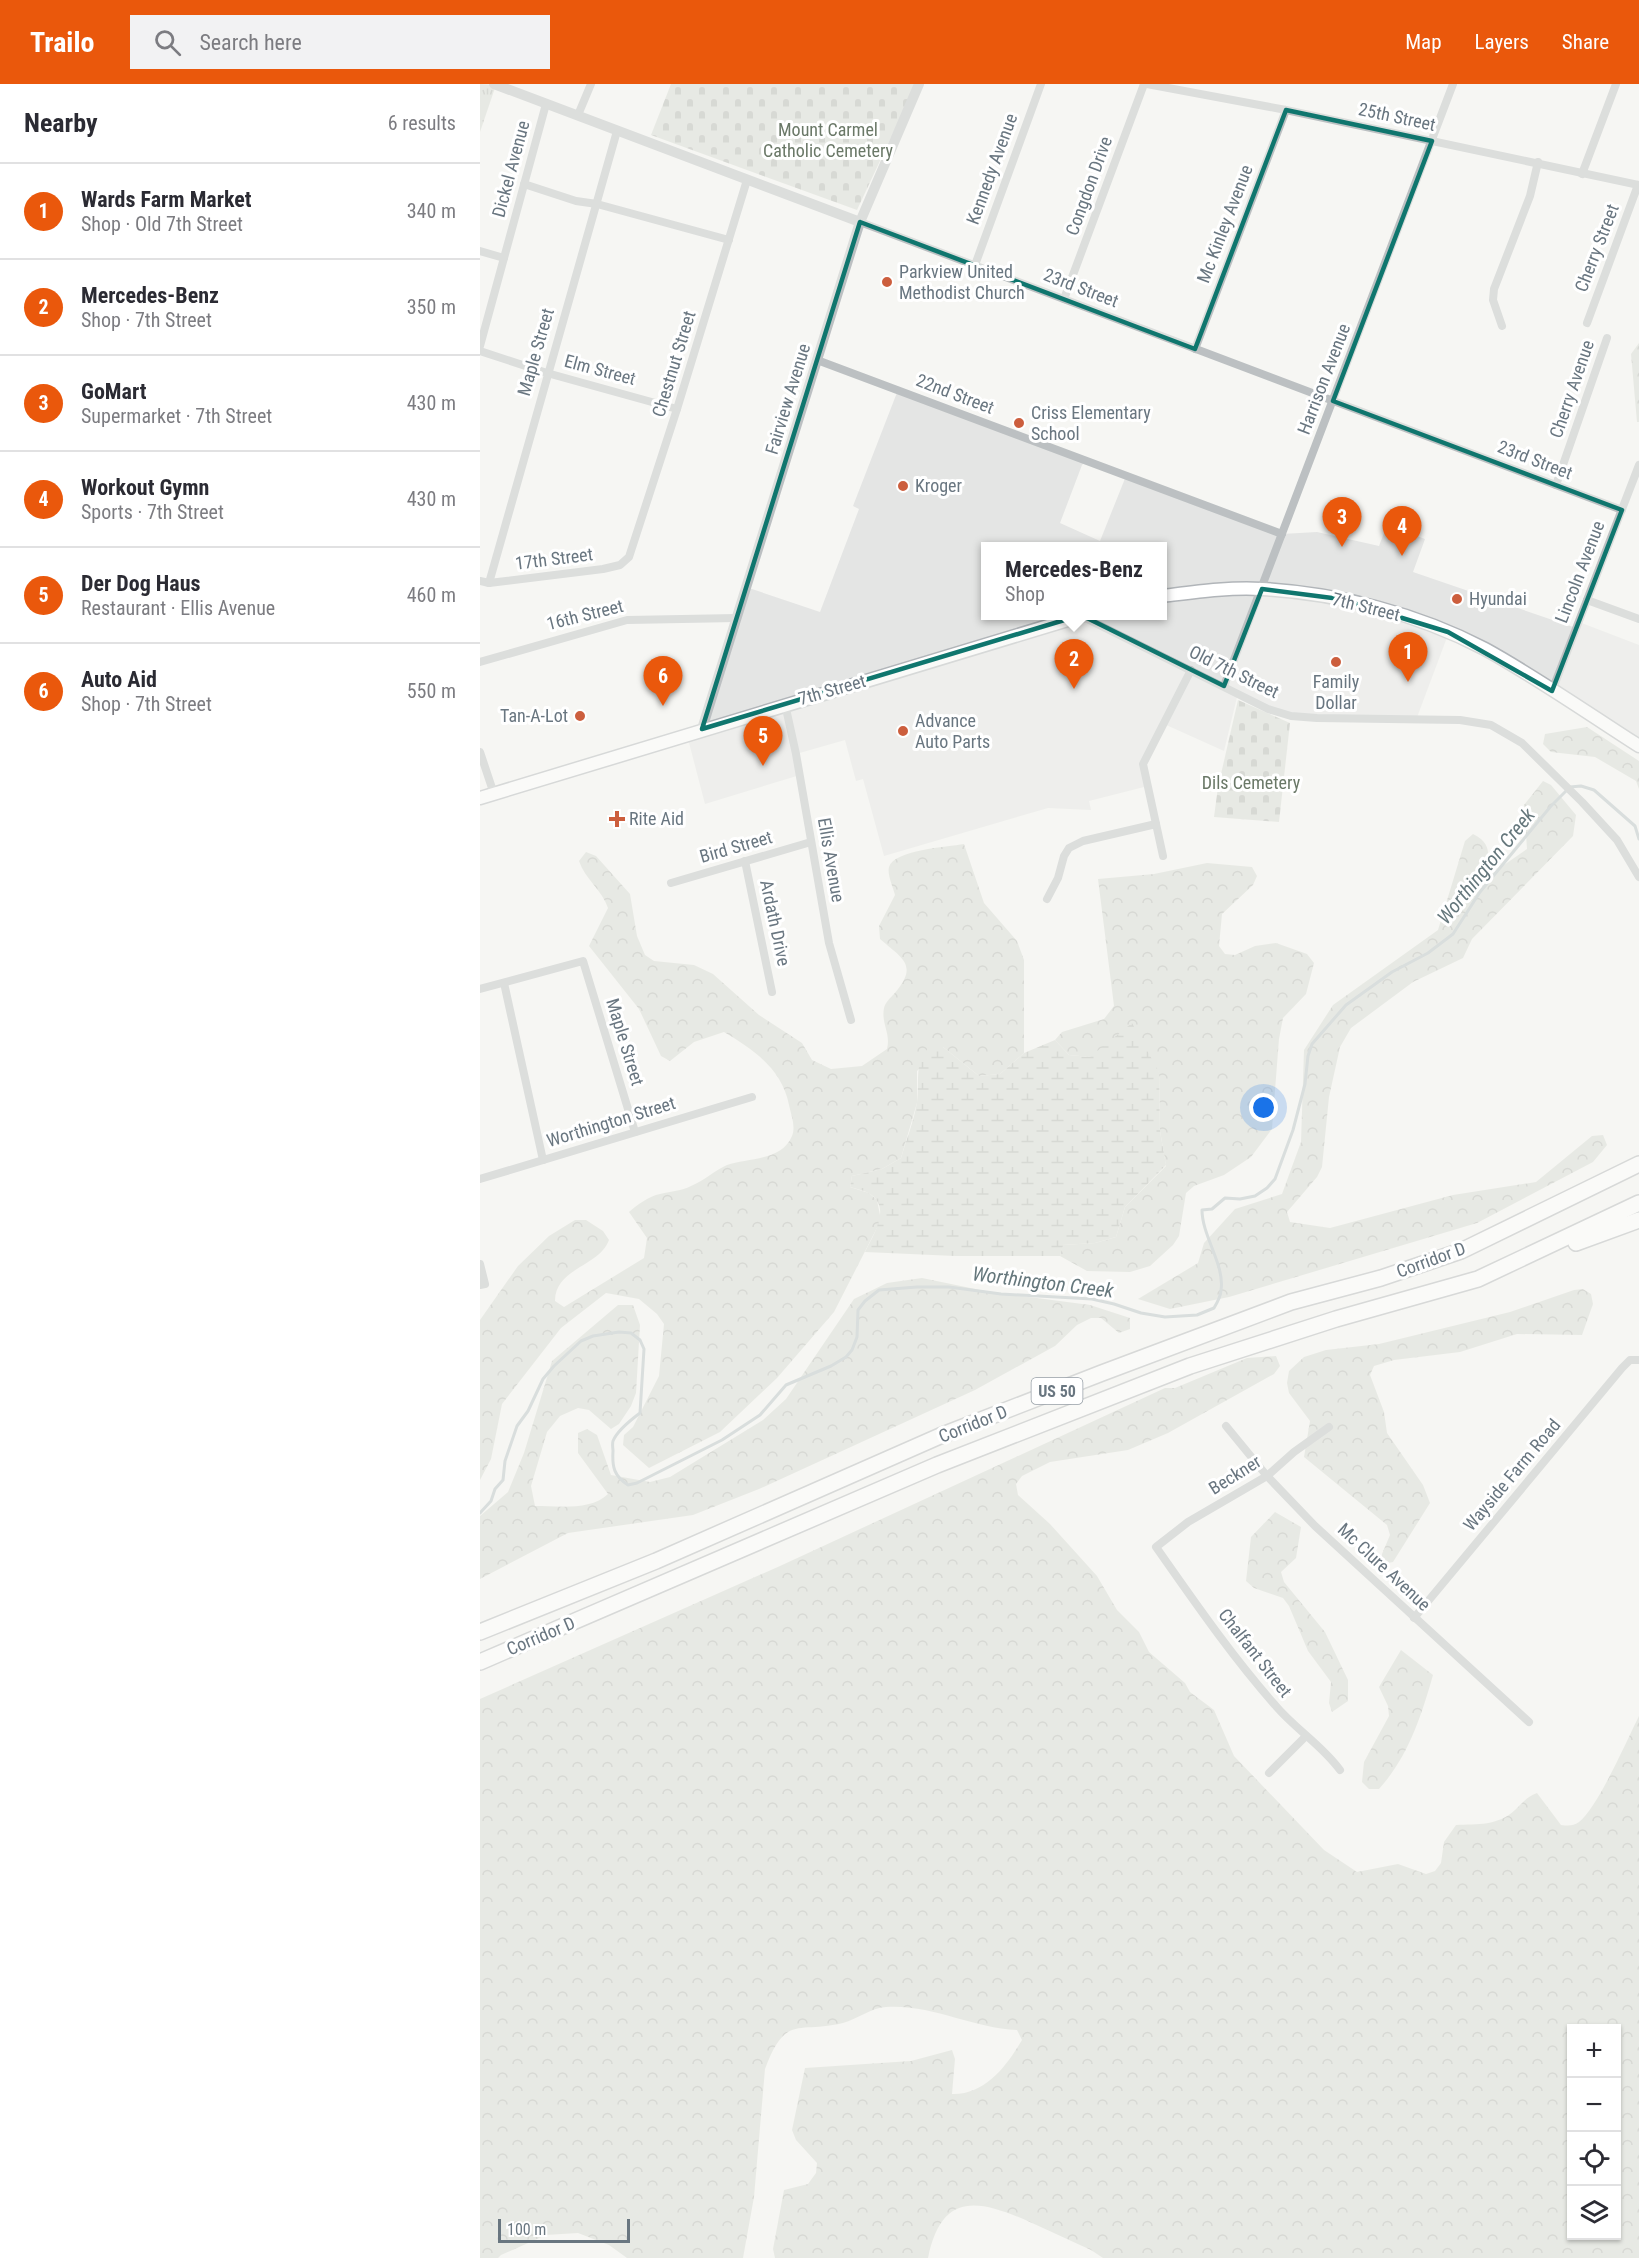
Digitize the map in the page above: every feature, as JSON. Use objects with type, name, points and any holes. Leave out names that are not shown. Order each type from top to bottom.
[{"type":"highway","points":[[1572,1197],[1639,1155]]},
{"type":"highway","name":"Corridor D","points":[[480,1632],[656,1561],[940,1436],[1291,1302],[1382,1278],[1461,1251],[1639,1164]]},
{"type":"highway","name":"Corridor D","points":[[480,1662],[938,1465],[1179,1370],[1336,1319],[1478,1279],[1639,1203]]},
{"type":"highway","points":[[1478,1279],[1639,1220]]},
{"type":"main road","name":"7th Street","points":[[1167,595],[1213,590],[1262,589],[1302,592],[1340,599],[1392,613],[1448,632],[1486,650],[1639,746]]},
{"type":"main road","name":"7th Street","points":[[480,798],[1064,620]]},
{"type":"street","name":"23rd Street","points":[[494,84],[1622,510]]},
{"type":"street","points":[[578,115],[591,84]]},
{"type":"street","name":"Fairview Avenue","points":[[702,729],[861,222],[919,84]]},
{"type":"street","name":"Kennedy Avenue","points":[[975,265],[1041,84]]},
{"type":"street","name":"25th Street","points":[[1146,84],[1286,110],[1639,185]]},
{"type":"street","name":"Congdon Drive","points":[[1064,299],[1146,84]]},
{"type":"street","name":"Harrison Avenue","points":[[1224,686],[1453,84]]},
{"type":"street","points":[[1582,174],[1616,84]]},
{"type":"street","name":"Dickel Avenue","points":[[480,346],[546,104]]},
{"type":"street","name":"Mc Kinley Avenue","points":[[1195,349],[1286,110]]},
{"type":"street","name":"Maple Street","points":[[484,582],[617,131]]},
{"type":"street","points":[[1502,326],[1493,300],[1494,289],[1530,196],[1538,162]]},
{"type":"street","name":"Chestnut Street","points":[[629,557],[747,180]]},
{"type":"street","points":[[524,184],[576,201],[597,204],[729,240]]},
{"type":"street","name":"Cherry Street","points":[[1587,322],[1639,185]]},
{"type":"street","points":[[480,251],[504,258]]},
{"type":"street","name":"Cherry Avenue","points":[[1556,485],[1607,338]]},
{"type":"street","name":"Elm Street","points":[[480,351],[547,373],[677,409]]},
{"type":"street","name":"22nd Street","points":[[817,360],[1282,534]]},
{"type":"street","name":"Lincoln Avenue","points":[[1552,691],[1639,465]]},
{"type":"street","name":"17th Street","points":[[484,582],[564,575],[620,565],[629,557]]},
{"type":"street","points":[[1587,600],[1639,619]]},
{"type":"street","name":"16th Street","points":[[480,662],[627,620],[737,618]]},
{"type":"street","name":"Old 7th Street","points":[[1091,620],[1269,709],[1291,716],[1460,720],[1491,725],[1522,743],[1582,802],[1617,840],[1639,877]]},
{"type":"street","points":[[1163,856],[1143,764],[1191,670]]},
{"type":"street","name":"Ellis Avenue","points":[[785,704],[829,943],[851,1020]]},
{"type":"street","points":[[480,752],[494,794]]},
{"type":"street","points":[[1047,899],[1058,878],[1064,856],[1070,848],[1083,841],[1156,824]]},
{"type":"street","name":"Bird Street","points":[[671,884],[811,842]]},
{"type":"street","name":"Ardath Drive","points":[[745,861],[772,992]]},
{"type":"street","name":"Maple Street","points":[[504,983],[583,961],[635,1132]]},
{"type":"street","points":[[480,989],[504,983],[543,1160]]},
{"type":"street","name":"Worthington Street","points":[[480,1179],[752,1097]]},
{"type":"street","points":[[480,1264],[483,1284]]},
{"type":"street","name":"Wayside Farm Road","points":[[1414,1618],[1622,1368],[1630,1360],[1639,1360]]},
{"type":"street","name":"Mc Clure Avenue","points":[[1226,1426],[1267,1476],[1316,1526],[1529,1722]]},
{"type":"street","name":"Beckner","points":[[1156,1546],[1188,1522],[1267,1476],[1294,1452],[1329,1427]]},
{"type":"street","name":"Chalfant Street","points":[[1156,1546],[1220,1638],[1276,1707],[1331,1757],[1340,1770]]},
{"type":"street","points":[[1269,1773],[1306,1736]]},
{"type":"highlighted area","points":[[1286,110],[1432,141],[1333,401],[1622,510],[1552,691],[1448,632],[1340,599],[1262,589],[1224,686],[1081,615],[702,729],[860,222],[1195,349]]},
{"type":"shaded area","points":[[898,390],[1086,461],[1082,465],[1060,523],[1100,541],[1126,476],[1282,534],[1317,532],[1379,546],[1387,525],[1425,539],[1413,572],[1576,628],[1579,622],[1639,645],[1639,746],[1449,632],[1416,720],[1291,716],[1238,693],[1224,751],[1164,724],[1143,764],[1148,786],[1089,801],[1091,810],[1048,808],[884,856],[863,779],[856,781],[845,740],[796,754],[800,775],[705,804],[687,735],[702,729],[746,587],[820,612],[859,509],[853,506]]},
{"type":"green space","points":[[480,84],[496,85],[480,132]]},
{"type":"green space","name":"Mount Carmel Catholic Cemetery","points":[[671,84],[916,84],[857,210],[651,135]]},
{"type":"green space","points":[[1639,343],[1639,422],[1637,422],[1631,354]]},
{"type":"green space","name":"Dils Cemetery","points":[[1238,700],[1290,723],[1279,822],[1214,817],[1218,787]]},
{"type":"green space","points":[[1587,727],[1639,761],[1639,789],[1636,781],[1595,757],[1551,752],[1543,744],[1545,734]]},
{"type":"green space","points":[[1543,781],[1551,785],[1576,815],[1573,836],[1472,939],[1463,958],[1413,982],[1351,1028],[1340,1047],[1329,1097],[1322,1167],[1317,1177],[1287,1212],[1290,1222],[1330,1228],[1453,1195],[1536,1182],[1592,1136],[1603,1135],[1607,1145],[1593,1162],[1477,1223],[1229,1297],[1170,1309],[1138,1299],[1198,1263],[1204,1243],[1235,1209],[1282,1194],[1301,1142],[1304,1050],[1333,1005],[1438,930],[1465,841],[1473,834],[1484,842],[1488,852],[1488,876],[1527,849],[1524,805]]},
{"type":"green space","points":[[964,844],[984,903],[1017,941],[1024,960],[1024,1053],[1000,1074],[979,1076],[943,1047],[917,1071],[917,1103],[901,1158],[882,1169],[852,1176],[850,1187],[869,1193],[877,1200],[881,1220],[834,1312],[777,1378],[720,1432],[649,1468],[623,1445],[624,1435],[633,1427],[659,1376],[664,1324],[657,1314],[639,1299],[606,1293],[561,1328],[502,1404],[491,1459],[480,1480],[480,1320],[518,1266],[549,1236],[575,1220],[586,1220],[603,1231],[609,1240],[604,1249],[569,1274],[557,1290],[555,1301],[564,1307],[644,1258],[647,1238],[629,1212],[647,1199],[696,1184],[727,1165],[763,1157],[780,1150],[787,1144],[794,1128],[785,1092],[773,1071],[746,1046],[724,1032],[694,1042],[670,1061],[661,1056],[639,1009],[589,946],[608,908],[579,861],[586,852],[596,856],[630,894],[637,936],[645,955],[654,961],[694,965],[713,974],[759,1015],[802,1043],[812,1060],[831,1069],[862,1066],[887,1049],[888,1038],[884,1008],[902,984],[907,969],[901,958],[880,939],[879,926],[895,895],[889,877],[889,867],[893,861],[910,853]]},
{"type":"green space","points":[[1207,863],[1252,867],[1257,876],[1253,885],[1222,914],[1219,946],[1225,954],[1235,955],[1255,946],[1276,943],[1307,954],[1314,963],[1306,994],[1283,1018],[1279,1039],[1272,1129],[1251,1157],[1224,1175],[1194,1186],[1186,1193],[1179,1236],[1173,1245],[1150,1266],[1130,1272],[1087,1271],[1060,1256],[1062,1245],[1095,1243],[1116,1237],[1125,1207],[1166,1166],[1160,1131],[1159,1072],[1090,1057],[1069,1055],[1055,1040],[1062,1032],[1104,1019],[1114,1006],[1098,879],[1154,874]]},
{"type":"green space","points":[[1132,1023],[1159,1072],[1160,1131],[1166,1165],[1125,1207],[1116,1237],[1095,1243],[1063,1245],[1060,1256],[955,1256],[865,1252],[879,1221],[879,1205],[868,1193],[850,1187],[852,1176],[882,1169],[901,1158],[916,1109],[918,1071],[922,1057],[932,1045],[943,1047],[979,1076],[1000,1074],[1024,1053],[1055,1040],[1069,1055],[1090,1057]]},
{"type":"green space","points":[[922,1278],[985,1291],[1090,1305],[1130,1318],[1130,1329],[1119,1333],[1101,1318],[1091,1318],[1077,1325],[1055,1346],[975,1390],[759,1489],[693,1515],[568,1533],[480,1579],[480,1516],[508,1492],[524,1453],[552,1361],[618,1305],[633,1305],[640,1325],[636,1393],[631,1406],[619,1424],[611,1429],[589,1410],[578,1408],[560,1416],[547,1432],[531,1486],[535,1506],[583,1505],[593,1503],[608,1494],[578,1453],[578,1433],[587,1429],[597,1435],[611,1475],[650,1482],[670,1477],[763,1420],[786,1399],[854,1299],[887,1283]]},
{"type":"green space","points":[[1583,1289],[1591,1294],[1593,1304],[1582,1335],[1517,1334],[1460,1352],[1394,1360],[1374,1366],[1370,1375],[1384,1412],[1387,1433],[1423,1485],[1430,1503],[1393,1562],[1382,1564],[1382,1554],[1390,1535],[1387,1525],[1304,1457],[1310,1421],[1289,1393],[1287,1383],[1289,1371],[1304,1357],[1326,1350],[1379,1344],[1510,1312]]},
{"type":"green space","points":[[1276,1356],[1280,1366],[1274,1374],[1168,1433],[1128,1450],[1050,1462],[1022,1476],[1016,1484],[1018,1495],[1050,1524],[1097,1576],[1117,1610],[1139,1632],[1149,1652],[1185,1683],[1190,1692],[1214,1710],[1234,1756],[1324,1850],[1357,1872],[1398,1864],[1426,1874],[1435,1871],[1441,1863],[1444,1842],[1456,1825],[1487,1823],[1502,1819],[1527,1798],[1537,1793],[1561,1825],[1577,1823],[1595,1802],[1639,1716],[1639,2258],[1103,2258],[1091,2250],[1013,2215],[996,2209],[966,2206],[954,2211],[943,2220],[934,2236],[928,2258],[775,2258],[773,2249],[784,2190],[808,2184],[816,2173],[817,2163],[796,2140],[792,2130],[805,2068],[911,2061],[952,2050],[955,2059],[952,2094],[964,2093],[975,2090],[994,2077],[1010,2059],[1022,2040],[1017,2030],[984,2025],[919,2009],[886,2007],[875,2009],[843,2023],[795,2029],[780,2040],[773,2051],[765,2069],[754,2197],[743,2258],[627,2258],[609,2245],[578,2233],[546,2235],[498,2258],[480,2258],[480,1699],[780,1566],[1165,1388],[1175,1388],[1247,1358]]},
{"type":"green space","points":[[1275,1512],[1301,1527],[1296,1558],[1281,1572],[1284,1582],[1325,1632],[1348,1680],[1348,1701],[1332,1712],[1329,1703],[1331,1682],[1308,1651],[1289,1606],[1283,1598],[1254,1588],[1246,1581],[1251,1537]]},
{"type":"green space","points":[[1401,1650],[1433,1675],[1424,1706],[1406,1750],[1379,1789],[1369,1789],[1362,1782],[1364,1762],[1389,1716],[1388,1706],[1379,1687]]},
{"type":"waterway","name":"Worthington Creek","points":[[480,1513],[491,1501],[495,1489],[503,1480],[505,1461],[517,1426],[528,1411],[543,1379],[581,1341],[593,1336],[619,1332],[631,1333],[640,1340],[644,1349],[640,1413],[621,1429],[613,1442],[615,1471],[628,1485],[637,1483],[722,1440],[760,1415],[786,1385],[831,1366],[846,1357],[852,1350],[857,1337],[858,1310],[879,1290],[949,1287],[1001,1294],[1092,1299],[1141,1313],[1165,1317],[1197,1315],[1214,1308],[1220,1295],[1220,1271],[1203,1220],[1202,1210],[1212,1209],[1225,1198],[1240,1199],[1255,1196],[1275,1179],[1293,1130],[1312,1044],[1346,1005],[1392,972],[1428,953],[1453,934],[1480,892],[1551,806],[1570,787],[1581,786],[1594,790],[1635,826],[1639,839]]},
{"type":"place","name":"Parkview United Methodist Church","points":[[887,282]]},
{"type":"place","name":"Criss Elementary School","points":[[1019,423]]},
{"type":"place","name":"Kroger","points":[[903,486]]},
{"type":"place","name":"GoMart","points":[[1342,547]]},
{"type":"place","name":"Workout Gymn","points":[[1402,556]]},
{"type":"place","name":"Hyundai","points":[[1457,599]]},
{"type":"place","name":"Family Dollar","points":[[1336,662]]},
{"type":"place","name":"Wards Farm Market","points":[[1408,682]]},
{"type":"place","name":"Mercedes-Benz","points":[[1074,689]]},
{"type":"place","name":"Auto Aid","points":[[663,706]]},
{"type":"place","name":"Tan-A-Lot","points":[[580,716]]},
{"type":"place","name":"Advance Auto Parts","points":[[903,731]]},
{"type":"place","name":"Der Dog Haus","points":[[763,766]]},
{"type":"place","name":"Rite Aid","points":[[617,819]]}]
